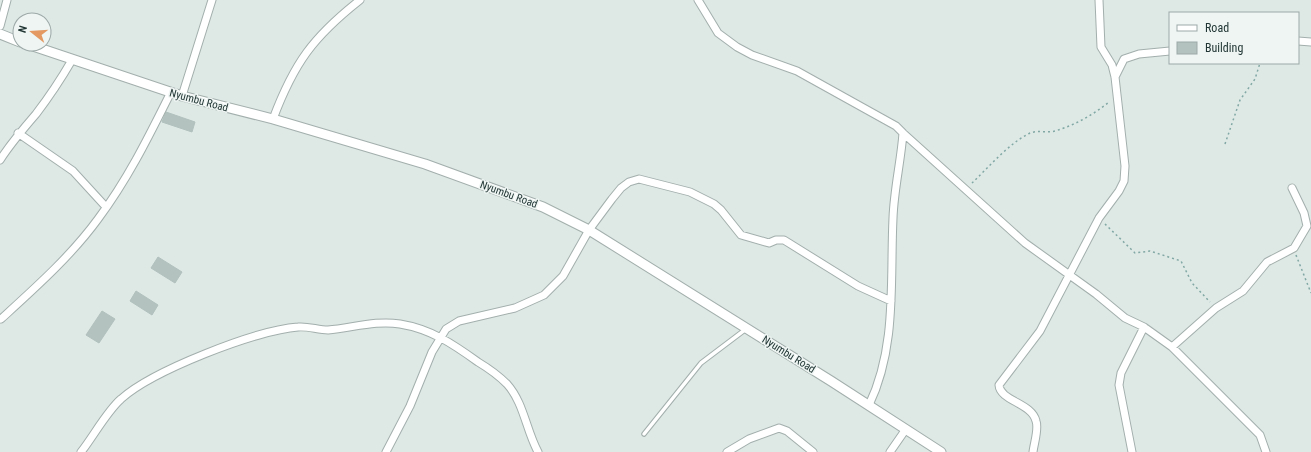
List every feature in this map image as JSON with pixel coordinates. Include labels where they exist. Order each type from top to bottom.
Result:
[{"type":"street","points":[[0,26],[7,0]]},
{"type":"street","points":[[182,96],[212,0]]},
{"type":"street","points":[[273,119],[295,68],[306,52],[334,20],[360,0]]},
{"type":"street","points":[[698,0],[718,33],[732,45],[752,55],[797,71],[896,126],[1025,243],[1070,275],[1125,318],[1144,327],[1172,347],[1257,431],[1266,452]]},
{"type":"street","points":[[1033,452],[1037,421],[1035,417],[1023,406],[1003,394],[999,385],[1040,331],[1099,218],[1119,191],[1124,181],[1124,166],[1115,78],[1112,65],[1101,47],[1099,0]]},
{"type":"street","points":[[0,34],[12,39]]},
{"type":"street","points":[[1299,41],[1311,42]]},
{"type":"street","points":[[1115,78],[1118,68],[1124,59],[1139,54],[1169,51]]},
{"type":"street","name":"Nyumbu Road","points":[[50,52],[182,96],[273,119],[425,164],[543,206],[590,230],[869,405],[941,452]]},
{"type":"street","points":[[0,160],[18,133],[39,109],[59,82],[72,60]]},
{"type":"street","points":[[1,319],[45,279],[98,219],[136,162],[171,92]]},
{"type":"street","points":[[18,133],[73,171],[106,207]]},
{"type":"street","points":[[869,405],[876,390],[886,355],[891,300],[894,199],[903,133]]},
{"type":"street","points":[[386,452],[410,406],[432,352],[440,336],[446,329],[459,321],[515,308],[544,295],[563,276],[590,230],[616,194],[629,182],[639,179],[667,187],[677,187],[714,204],[722,210],[741,234],[769,243],[776,240],[784,240],[858,286],[891,300]]},
{"type":"street","points":[[1172,347],[1216,308],[1242,291],[1268,262],[1294,248],[1307,226],[1304,213],[1292,188]]},
{"type":"street","points":[[80,452],[120,399],[141,386],[182,365],[268,332],[299,327],[328,330],[359,324],[400,324],[440,336],[495,373],[507,384],[514,395],[538,452]]},
{"type":"street","points":[[1132,452],[1120,385],[1122,373],[1144,327]]},
{"type":"street","points":[[727,452],[770,429],[779,428],[787,431],[813,452]]},
{"type":"street","points":[[890,452],[906,429]]},
{"type":"lane","points":[[644,434],[701,364],[747,328]]},
{"type":"path","points":[[1225,144],[1240,100],[1255,79],[1260,64]]},
{"type":"path","points":[[965,190],[1015,143],[1031,133],[1054,132],[1081,121],[1091,116],[1116,96]]},
{"type":"path","points":[[1099,218],[1135,253],[1150,251],[1181,261],[1192,283],[1216,308]]},
{"type":"path","points":[[1294,248],[1311,293]]},
{"type":"building","points":[[166,112],[195,122],[192,132],[162,122]]},
{"type":"building","points":[[158,257],[182,272],[175,283],[151,268]]},
{"type":"building","points":[[136,291],[158,305],[152,315],[130,301]]},
{"type":"building","points":[[102,311],[115,319],[99,343],[86,335]]}]
